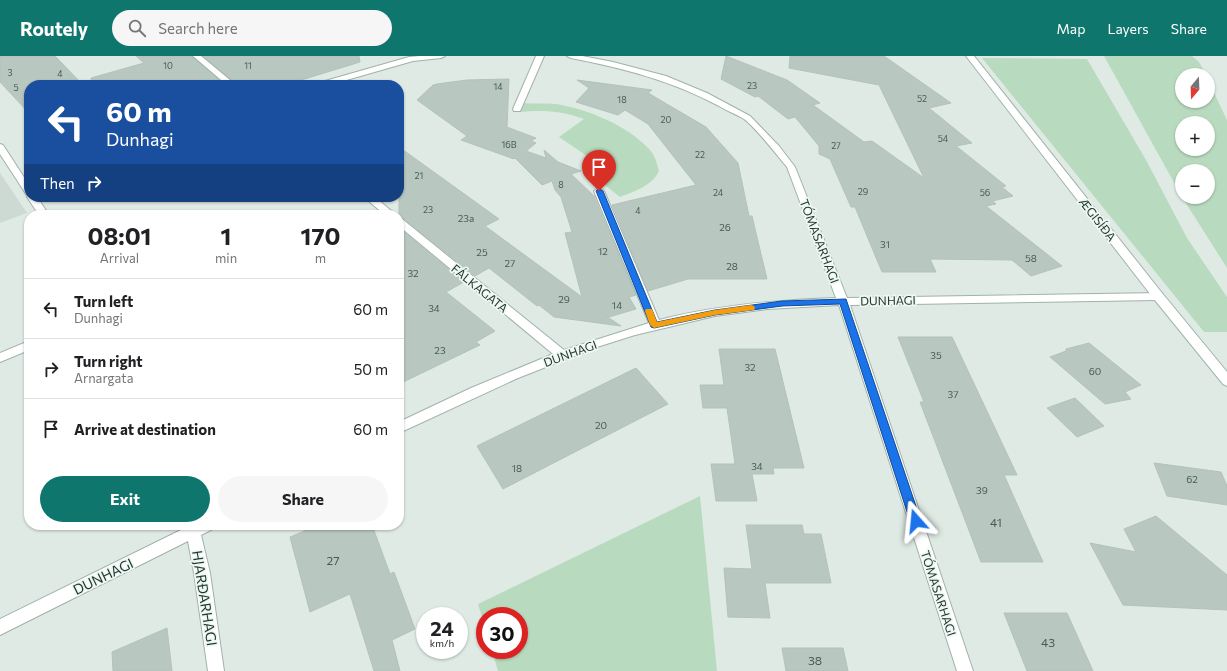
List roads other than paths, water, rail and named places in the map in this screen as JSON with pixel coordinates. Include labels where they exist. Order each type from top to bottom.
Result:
[{"type":"street","points":[[197,56],[226,80]]},
{"type":"street","points":[[339,80],[412,59],[441,56]]},
{"type":"street","points":[[517,109],[540,56]]},
{"type":"street","name":"TÓMASARHAGI","points":[[571,56],[613,64],[664,78],[704,95],[747,118],[776,148],[791,167],[843,301],[965,671]]},
{"type":"street","name":"ÆGISÍÐA","points":[[970,56],[1158,296],[1227,381]]},
{"type":"street","points":[[0,147],[24,181]]},
{"type":"street","points":[[599,191],[654,325]]},
{"type":"street","points":[[375,202],[385,210]]},
{"type":"street","name":"FÁLKAGATA","points":[[404,225],[562,355]]},
{"type":"street","name":"DUNHAGI","points":[[404,426],[488,386],[562,355],[654,325],[715,312],[782,303],[1158,296]]},
{"type":"street","points":[[0,358],[24,347]]},
{"type":"street","name":"DUNHAGI","points":[[0,627],[191,530]]},
{"type":"street","name":"HJARÐARHAGI","points":[[197,530],[216,671]]}]
